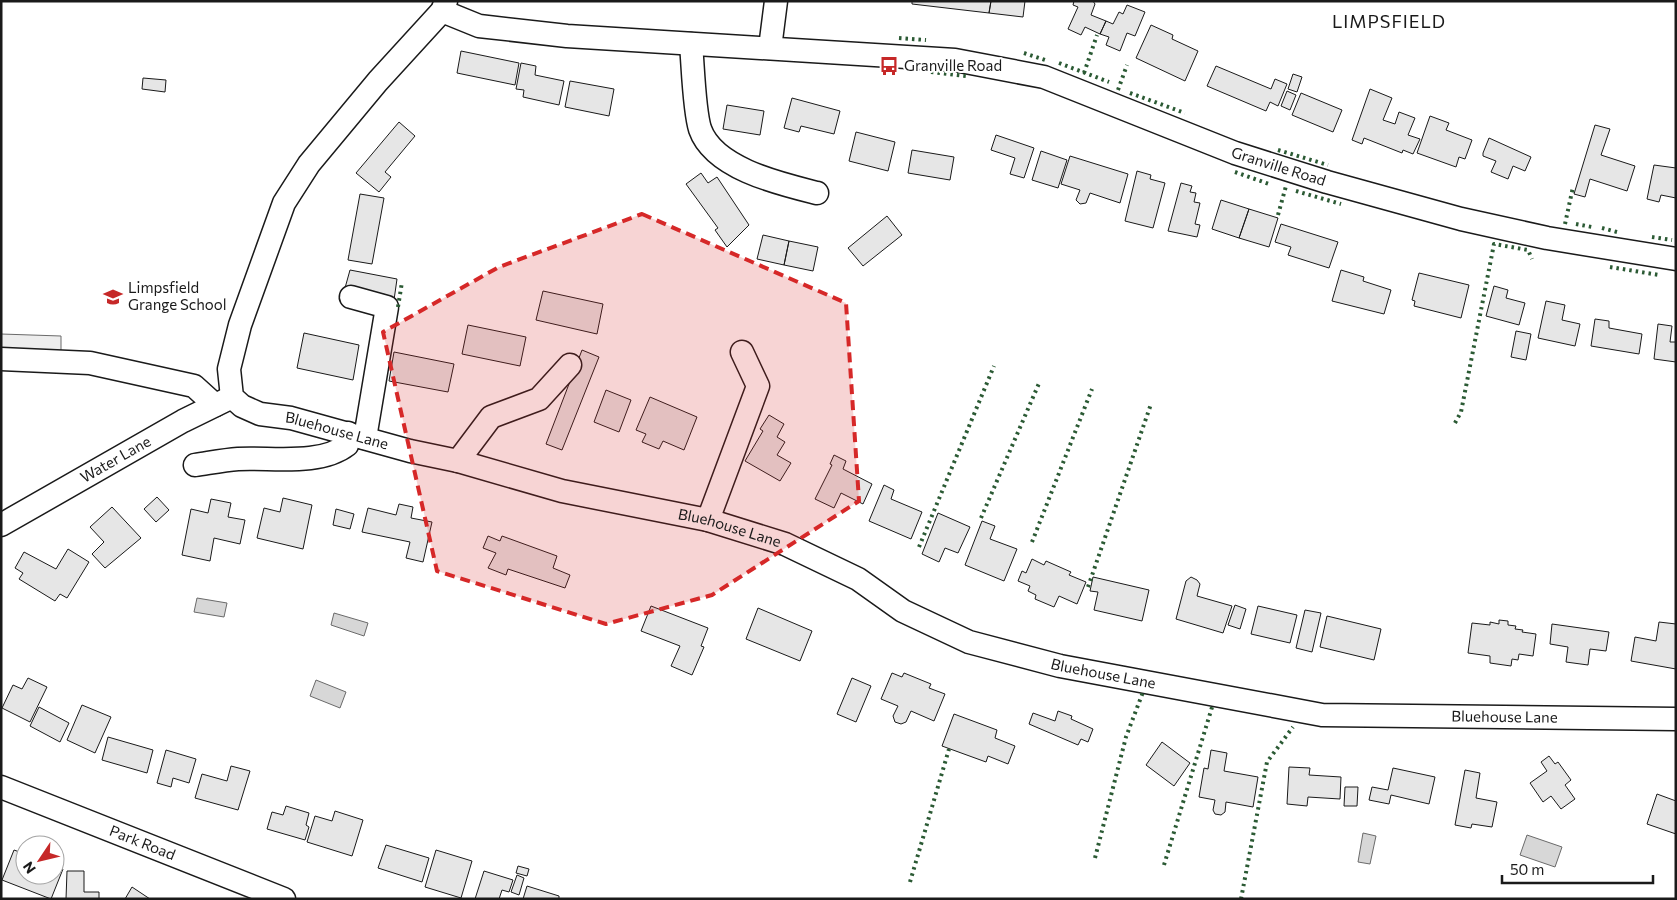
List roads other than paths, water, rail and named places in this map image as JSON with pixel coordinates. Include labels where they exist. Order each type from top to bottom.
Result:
[{"type":"street","points":[[770,48],[776,1]]},
{"type":"street","points":[[1,359],[100,365],[194,386],[224,401],[240,325],[284,203],[309,164],[444,6]]},
{"type":"street","name":"Granville Road","points":[[444,6],[479,26],[567,36],[955,60],[1044,77],[1236,153],[1346,187],[1461,219],[1547,238],[1676,259]]},
{"type":"street","points":[[691,44],[700,129],[712,147],[727,159],[764,179],[817,194]]},
{"type":"street","points":[[195,465],[238,459],[289,459],[336,453],[356,436],[388,307],[351,296]]},
{"type":"street","points":[[708,520],[758,386],[742,352]]},
{"type":"street","points":[[458,461],[491,416],[539,399],[570,365]]},
{"type":"street","name":"Bluehouse Lane","points":[[224,401],[260,414],[291,418],[410,451],[458,461],[562,491],[708,520],[785,544],[858,579],[903,611],[969,642],[1060,666],[1322,715],[1676,718]]},
{"type":"street","name":"Water Lane","points":[[1,525],[224,401]]},
{"type":"street","name":"Park Road","points":[[1,787],[284,899]]},
{"type":"place","name":"Granville Road","points":[[889,66]]},
{"type":"place","name":"Limpsfield Grange School","points":[[113,297]]},
{"type":"district","name":"LIMPSFIELD","points":[[1389,22]]}]
